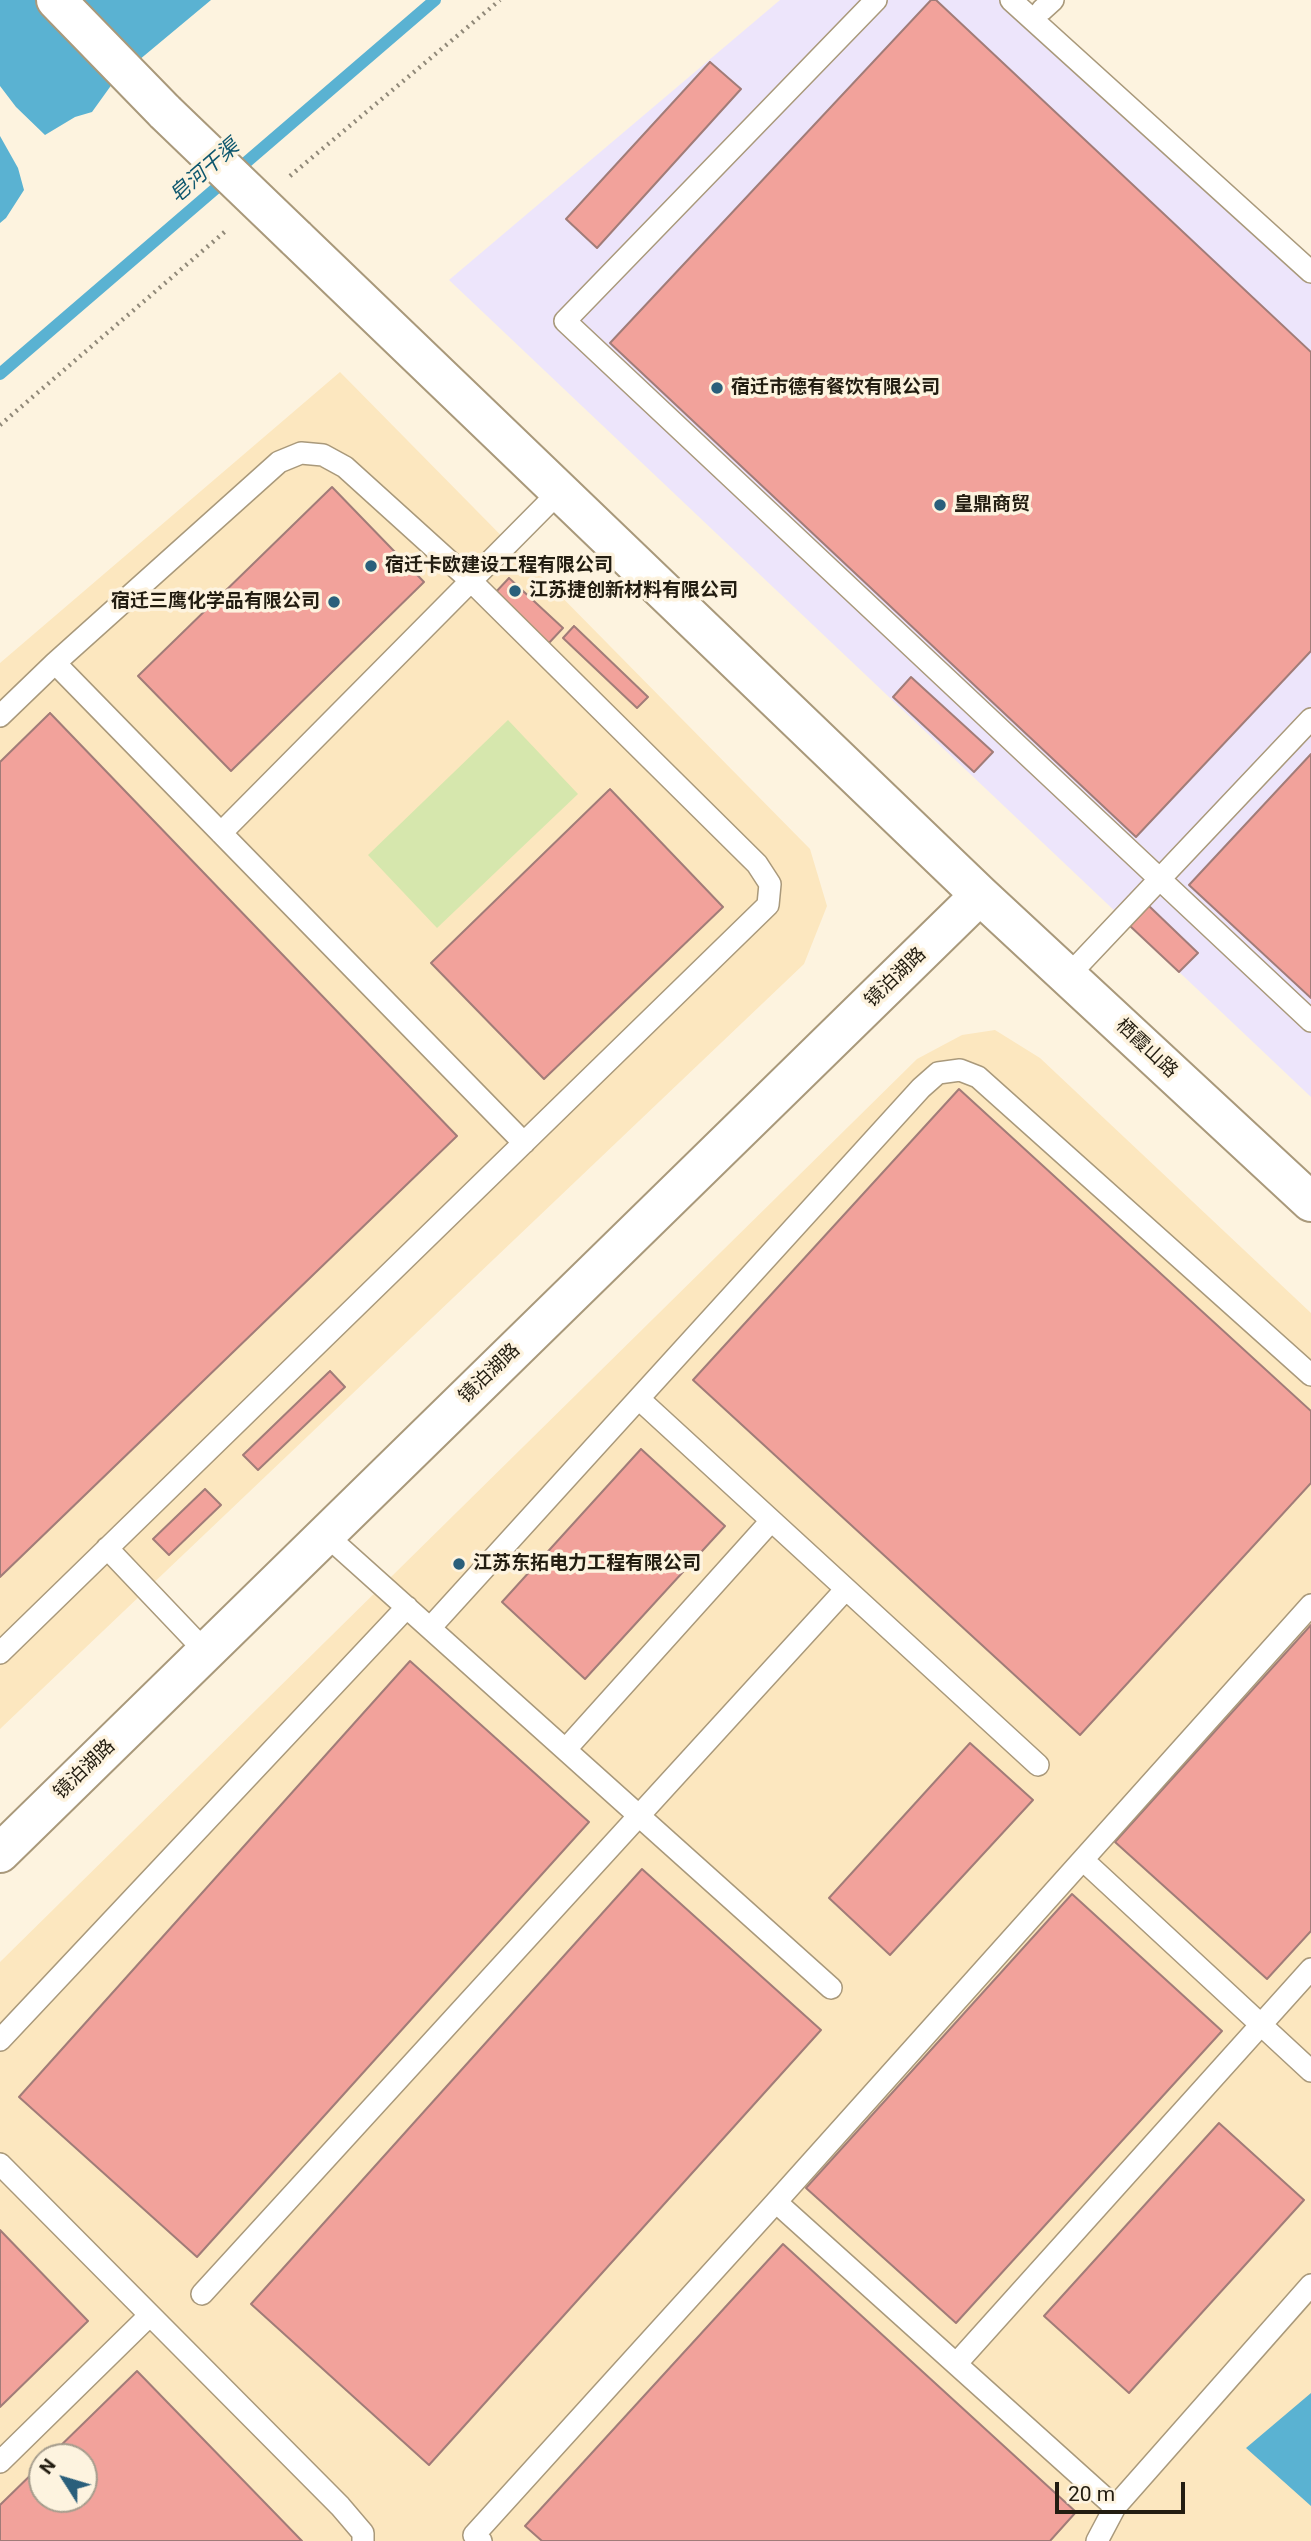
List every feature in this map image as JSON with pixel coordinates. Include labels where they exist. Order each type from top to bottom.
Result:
[{"type":"street","name":"栖霞山路","points":[[56,0],[296,238],[980,895],[1311,1202]]},
{"type":"street","name":"镜泊湖路","points":[[0,1853],[980,895]]},
{"type":"lane","points":[[876,0],[565,321],[1311,1021]]},
{"type":"lane","points":[[1011,0],[1311,272]]},
{"type":"lane","points":[[1042,3],[1311,252]]},
{"type":"lane","points":[[0,716],[55,663],[279,462],[301,453],[323,455],[345,467],[471,581],[757,864],[770,884],[768,905],[0,1653]]},
{"type":"lane","points":[[221,833],[560,491]]},
{"type":"lane","points":[[55,663],[524,1143]]},
{"type":"lane","points":[[1068,976],[1311,719]]},
{"type":"lane","points":[[430,1628],[920,1088],[938,1073],[960,1070],[978,1076],[1311,1375]]},
{"type":"lane","points":[[639,1399],[1038,1765]]},
{"type":"lane","points":[[566,1749],[771,1521]]},
{"type":"lane","points":[[326,1535],[831,1988]]},
{"type":"lane","points":[[107,1548],[206,1652]]},
{"type":"lane","points":[[202,2294],[846,1589]]},
{"type":"lane","points":[[481,2541],[474,2535],[1311,1605]]},
{"type":"lane","points":[[0,2040],[407,1607]]},
{"type":"lane","points":[[1083,1860],[1311,2071]]},
{"type":"lane","points":[[956,2364],[1311,1969]]},
{"type":"lane","points":[[0,2164],[340,2505],[363,2533],[363,2541]]},
{"type":"lane","points":[[776,2202],[1115,2507]]},
{"type":"lane","points":[[1097,2541],[1115,2507],[1311,2285]]},
{"type":"lane","points":[[0,2462],[150,2315]]},
{"type":"shaded area","points":[[780,0],[1010,0],[1311,270],[1311,1097],[449,280]]},
{"type":"shaded area","name":"江苏捷创新材料有限公司","points":[[340,372],[810,849],[827,906],[804,964],[0,1729],[0,663]]},
{"type":"shaded area","points":[[995,1030],[1040,1058],[1311,1313],[1311,2541],[0,2541],[0,1962],[917,1059],[962,1035]]},
{"type":"green space","points":[[508,720],[578,794],[437,928],[368,855]]},
{"type":"water","points":[[0,0],[211,0],[115,80],[92,112],[75,117],[45,135],[16,107],[0,86]]},
{"type":"water","points":[[0,136],[18,168],[24,190],[0,223]]},
{"type":"water","points":[[1311,2393],[1311,2506],[1246,2448]]},
{"type":"building","points":[[931,0],[936,0],[1311,352],[1311,651],[1136,837],[610,343]]},
{"type":"building","points":[[710,62],[741,89],[597,248],[566,219]]},
{"type":"building","points":[[332,487],[424,582],[231,771],[138,676]]},
{"type":"building","points":[[509,578],[563,628],[548,644],[494,594]]},
{"type":"building","points":[[574,626],[648,697],[637,708],[563,638]]},
{"type":"building","points":[[911,677],[993,752],[974,772],[893,697]]},
{"type":"building","points":[[50,713],[457,1136],[0,1577],[0,762]]},
{"type":"building","points":[[1311,754],[1311,998],[1189,885]]},
{"type":"building","points":[[610,789],[723,907],[544,1079],[431,963]]},
{"type":"building","points":[[1149,906],[1198,953],[1179,972],[1130,926]]},
{"type":"building","points":[[959,1089],[1311,1411],[1311,1483],[1080,1735],[693,1380]]},
{"type":"building","points":[[330,1371],[345,1387],[258,1470],[243,1455]]},
{"type":"building","points":[[641,1449],[725,1526],[585,1679],[502,1602]]},
{"type":"building","points":[[205,1489],[221,1505],[169,1555],[153,1539]]},
{"type":"building","points":[[1311,1625],[1311,1931],[1267,1979],[1115,1842]]},
{"type":"building","points":[[410,1661],[589,1822],[197,2257],[19,2097]]},
{"type":"building","points":[[970,1743],[1033,1800],[890,1955],[829,1898]]},
{"type":"building","points":[[642,1869],[821,2030],[429,2465],[251,2304]]},
{"type":"building","points":[[1072,1894],[1222,2031],[956,2323],[806,2188]]},
{"type":"building","points":[[1219,2123],[1304,2200],[1129,2393],[1044,2316]]},
{"type":"building","points":[[0,2230],[88,2321],[0,2407]]},
{"type":"building","points":[[783,2244],[1076,2512],[1050,2541],[542,2541],[525,2526]]},
{"type":"building","points":[[137,2371],[302,2541],[0,2541],[0,2505],[28,2478],[28,2513],[98,2513],[98,2443],[63,2443]]},
{"type":"waterway","name":"皂河干渠","points":[[0,374],[435,0]]},
{"type":"place","name":"宿迁市德有餐饮有限公司","points":[[717,388]]},
{"type":"place","name":"皇鼎商贸","points":[[940,505]]},
{"type":"place","name":"宿迁卡欧建设工程有限公司","points":[[371,566]]},
{"type":"place","name":"江苏捷创新材料有限公司","points":[[515,591]]},
{"type":"place","name":"宿迁三鹰化学品有限公司","points":[[334,602]]},
{"type":"place","name":"江苏东拓电力工程有限公司","points":[[459,1564]]}]
